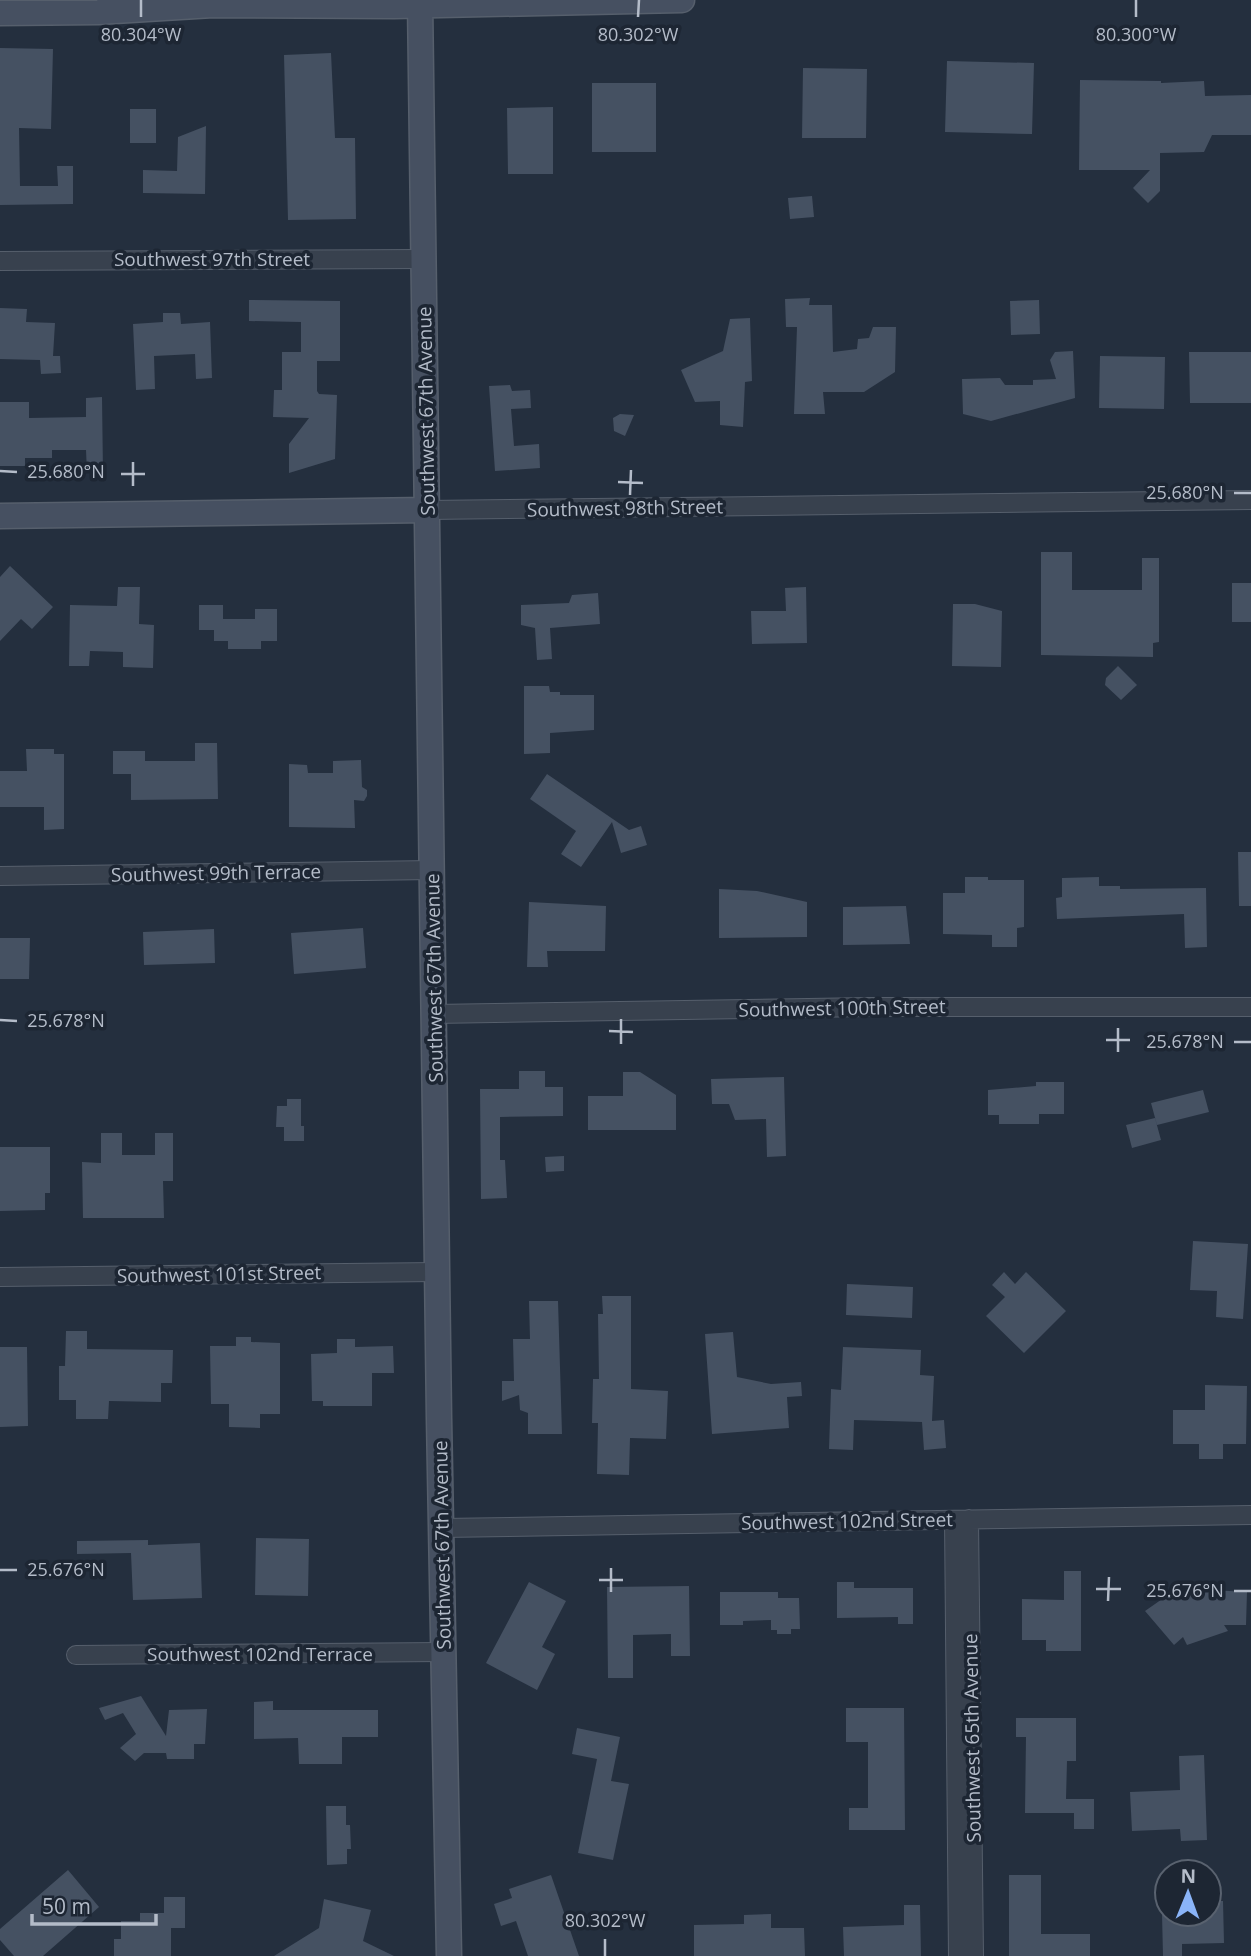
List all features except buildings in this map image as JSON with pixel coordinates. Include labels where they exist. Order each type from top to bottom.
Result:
[{"type":"main road","points":[[0,13],[98,6],[682,0]]},
{"type":"main road","name":"Southwest 67th Avenue","points":[[420,2],[449,1956]]},
{"type":"main road","name":"Southwest 98th Street","points":[[0,516],[427,510]]},
{"type":"street","name":"Southwest 97th Street","points":[[0,261],[424,259]]},
{"type":"street","name":"Southwest 98th Street","points":[[427,510],[1251,499]]},
{"type":"street","name":"Southwest 99th Terrace","points":[[0,876],[433,870]]},
{"type":"street","name":"Southwest 100th Street","points":[[434,1014],[869,1007],[1251,1007]]},
{"type":"street","name":"Southwest 101st Street","points":[[0,1277],[438,1272]]},
{"type":"street","name":"Southwest 102nd Street","points":[[442,1528],[1251,1515]]},
{"type":"street","name":"Southwest 65th Avenue","points":[[958,1956],[962,1520]]},
{"type":"street","name":"Southwest 65th Avenue","points":[[962,1520],[974,1956]]},
{"type":"street","name":"Southwest 102nd Terrace","points":[[76,1655],[443,1652]]}]
